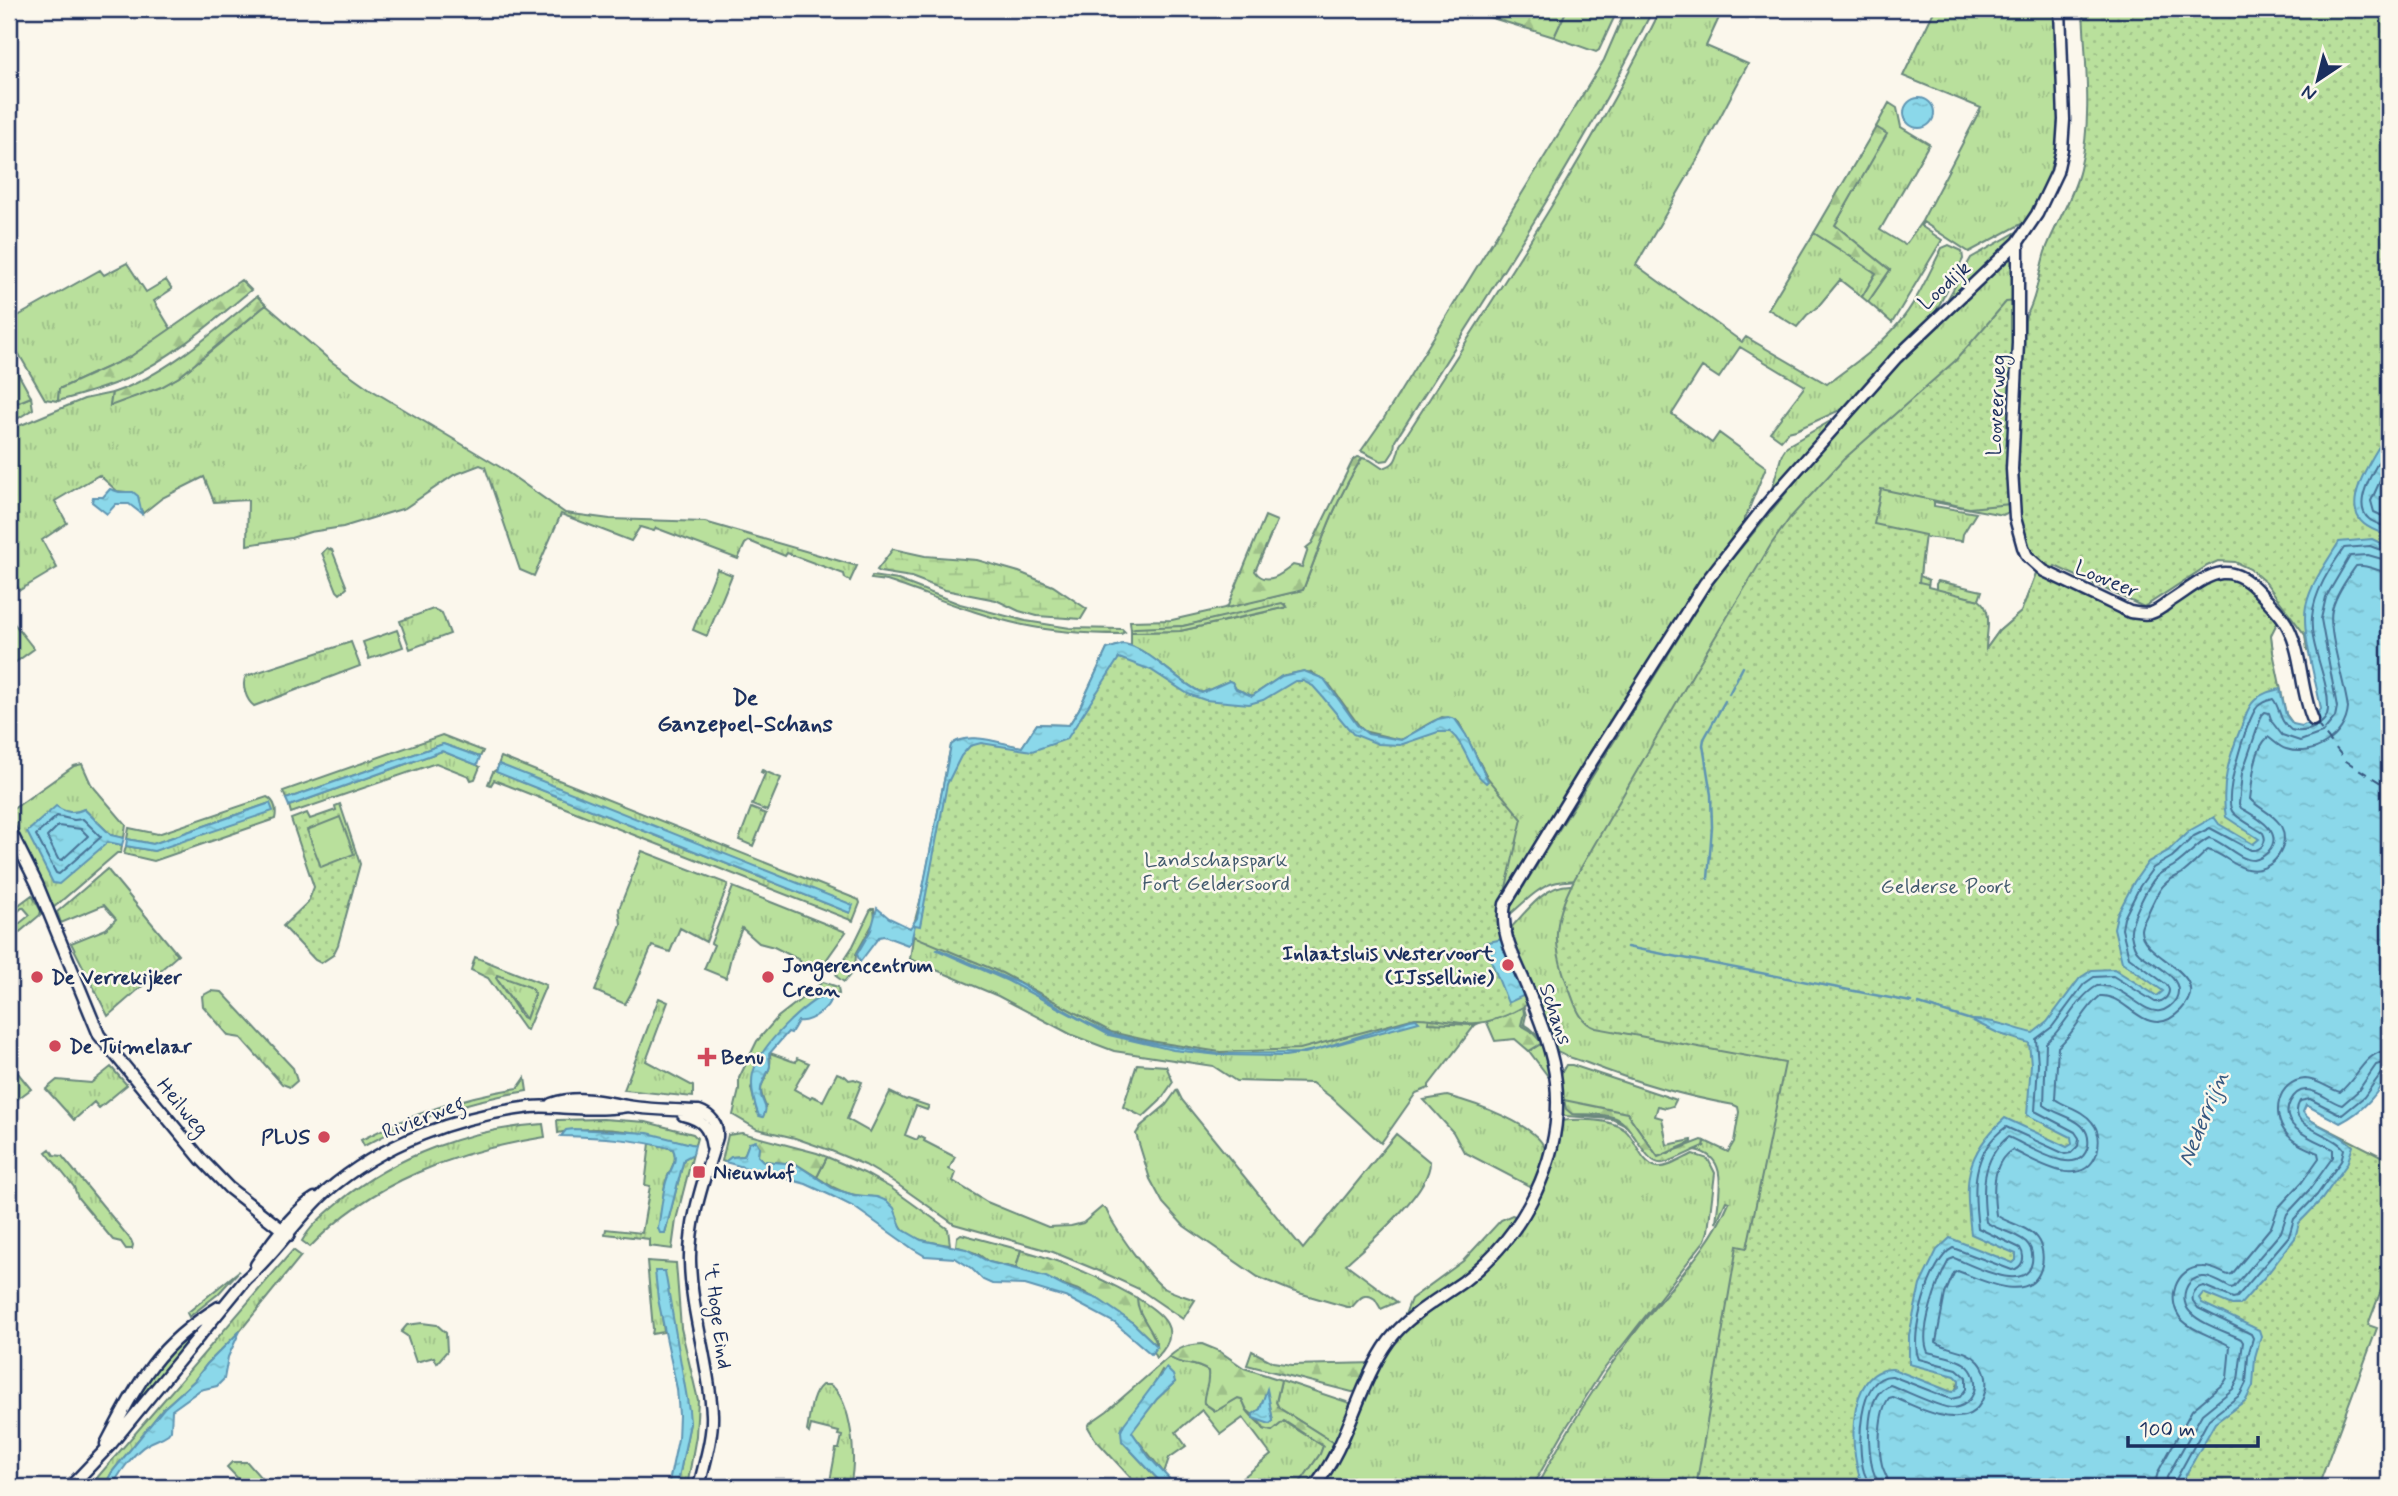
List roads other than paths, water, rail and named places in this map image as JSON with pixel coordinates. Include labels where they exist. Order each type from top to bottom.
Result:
[{"type":"street","name":"Loodijk","points":[[1737,542],[1896,358],[2018,242],[2049,191],[2062,149],[2064,121],[2060,9]]},
{"type":"street","name":"Looveerweg","points":[[2018,242],[2018,343],[2012,469],[2018,528],[2027,556],[2036,565]]},
{"type":"street","name":"Schans","points":[[1314,1487],[1332,1459],[1379,1358],[1395,1333],[1486,1262],[1523,1216],[1541,1184],[1547,1166],[1556,1111],[1556,1082],[1529,993],[1504,930],[1505,904],[1697,595],[1737,542]]},
{"type":"street","name":"Looveer","points":[[2036,565],[2130,612],[2143,614],[2156,611],[2211,576],[2224,572],[2242,576],[2286,623],[2297,651],[2308,708],[2314,720]]},
{"type":"street","name":"Heilweg","points":[[9,828],[37,884],[99,1035],[210,1168],[229,1188],[286,1232]]},
{"type":"street","name":"Rivierweg","points":[[70,1487],[111,1444],[286,1232],[303,1207],[366,1161],[430,1132],[477,1116],[547,1105],[607,1109],[627,1106],[699,1111],[708,1121]]},
{"type":"street","name":"'t Hoge Eind","points":[[699,1487],[712,1416],[691,1291],[690,1259],[691,1233],[717,1132],[708,1121]]},
{"type":"street","name":"Rivierweg","points":[[97,1458],[143,1377],[163,1350],[187,1328],[228,1300]]},
{"type":"water","points":[[1919,98],[1930,102],[1934,113],[1930,124],[1919,128],[1908,124],[1904,113],[1908,102]]},
{"type":"water","points":[[2389,430],[2389,536],[2364,524],[2357,515],[2355,503],[2362,477]]},
{"type":"water","points":[[110,489],[133,492],[138,496],[142,514],[129,504],[116,504],[107,514],[92,502],[93,497],[103,497]]},
{"type":"water","name":"Nederrijn","points":[[2372,539],[2389,547],[2389,1070],[2369,1101],[2340,1123],[2306,1105],[2303,1112],[2307,1117],[2353,1146],[2347,1164],[2322,1199],[2299,1223],[2295,1238],[2240,1305],[2232,1305],[2203,1293],[2199,1298],[2202,1303],[2259,1330],[2261,1336],[2255,1357],[2253,1386],[2246,1400],[2215,1423],[2179,1487],[1864,1487],[1855,1456],[1853,1437],[1854,1417],[1866,1383],[1877,1373],[1893,1369],[1952,1392],[1959,1387],[1959,1380],[1955,1376],[1909,1364],[1909,1335],[1920,1285],[1937,1250],[1950,1238],[2013,1263],[2016,1260],[2016,1254],[1971,1234],[1968,1184],[1974,1157],[1981,1145],[2005,1118],[2067,1147],[2072,1144],[2071,1137],[2027,1115],[2031,1064],[2029,1043],[2000,1034],[1971,1020],[1995,1022],[2033,1033],[2047,1022],[2080,978],[2092,970],[2114,969],[2157,996],[2163,991],[2122,962],[2114,928],[2117,915],[2148,862],[2168,851],[2189,831],[2214,817],[2219,824],[2253,844],[2259,839],[2226,817],[2224,805],[2230,758],[2247,712],[2258,698],[2280,689],[2286,715],[2293,724],[2302,726],[2313,720],[2321,709],[2306,629],[2308,597],[2339,542]]},
{"type":"water","points":[[1123,644],[1142,651],[1202,693],[1229,681],[1236,689],[1252,696],[1282,676],[1304,671],[1324,679],[1357,725],[1368,734],[1401,740],[1438,719],[1455,719],[1466,735],[1488,781],[1486,783],[1475,772],[1460,744],[1450,732],[1438,732],[1400,745],[1378,744],[1353,734],[1313,686],[1303,681],[1295,681],[1263,700],[1249,704],[1205,700],[1188,694],[1151,670],[1119,658],[1067,739],[1032,751],[981,743],[970,746],[961,756],[947,784],[920,926],[915,925],[908,945],[884,936],[879,937],[860,962],[857,954],[871,930],[877,908],[889,918],[910,928],[917,918],[951,745],[975,738],[1022,747],[1037,724],[1069,725],[1107,649]]},
{"type":"water","points":[[443,744],[480,757],[477,765],[442,751],[289,806],[286,799]]},
{"type":"water","points":[[499,764],[853,905],[850,913],[496,772]]},
{"type":"water","points":[[270,803],[273,811],[154,851],[126,846],[127,839],[153,844]]},
{"type":"water","points":[[56,806],[70,812],[84,809],[111,835],[124,838],[122,845],[108,842],[59,884],[53,883],[27,832]]},
{"type":"water","points":[[1503,939],[1525,995],[1508,1003],[1484,943]]},
{"type":"water","points":[[938,949],[1018,983],[1112,1034],[1219,1054],[1299,1053],[1410,1020],[1416,1019],[1419,1022],[1305,1053],[1285,1056],[1219,1055],[1173,1050],[1109,1035],[1008,981]]},
{"type":"water","points":[[828,993],[832,996],[823,1010],[808,1020],[798,1021],[791,1033],[788,1032],[769,1054],[770,1066],[761,1091],[766,1111],[763,1117],[759,1116],[752,1084],[757,1063],[783,1027],[807,1006]]},
{"type":"water","points":[[566,1130],[648,1133],[695,1145],[693,1154],[684,1159],[665,1233],[660,1233],[658,1228],[667,1178],[674,1162],[673,1149],[618,1139],[561,1136]]},
{"type":"water","points":[[756,1141],[759,1146],[758,1156],[763,1161],[796,1164],[834,1189],[887,1201],[894,1208],[902,1229],[921,1240],[966,1249],[989,1262],[1046,1277],[1098,1299],[1133,1323],[1157,1346],[1151,1354],[1115,1323],[1068,1298],[1025,1285],[992,1284],[955,1258],[925,1256],[854,1207],[806,1184],[725,1162],[731,1157],[744,1156],[749,1143]]},
{"type":"water","points":[[655,1271],[665,1271],[689,1410],[690,1423],[677,1487],[668,1487],[678,1439],[677,1389],[658,1299]]},
{"type":"water","points":[[240,1331],[228,1357],[224,1379],[217,1386],[200,1390],[172,1410],[171,1430],[168,1434],[138,1452],[113,1487],[104,1487],[112,1472],[164,1408],[194,1381]]},
{"type":"water","points":[[1166,1368],[1173,1375],[1175,1382],[1157,1399],[1132,1432],[1149,1457],[1177,1487],[1165,1487],[1122,1441],[1121,1431]]},
{"type":"water","points":[[1267,1389],[1273,1421],[1270,1424],[1253,1418],[1253,1414],[1260,1409]]},
{"type":"waterway","points":[[1729,694],[1743,667]]},
{"type":"waterway","points":[[1708,879],[1712,827],[1711,795],[1703,745],[1725,701]]},
{"type":"waterway","points":[[1627,947],[1911,1002]]},
{"type":"waterway","points":[[1919,1004],[1971,1020]]},
{"type":"place","name":"Inlaatsluis Westervoort (IJssellinie)","points":[[1508,965]]},
{"type":"place","name":"De Verrekijker","points":[[37,977]]},
{"type":"place","name":"Jongerencentrum Creon","points":[[768,977]]},
{"type":"place","name":"De Tuimelaar","points":[[55,1046]]},
{"type":"place","name":"Benu","points":[[707,1057]]},
{"type":"place","name":"PLUS","points":[[324,1137]]},
{"type":"place","name":"Nieuwhof","points":[[699,1172]]},
{"type":"district","name":"De Ganzepoel-Schans","points":[[745,710]]},
{"type":"park label","name":"Landschapspark Fort Geldersoord","points":[[1216,871]]},
{"type":"park label","name":"Gelderse Poort","points":[[1946,886]]}]
